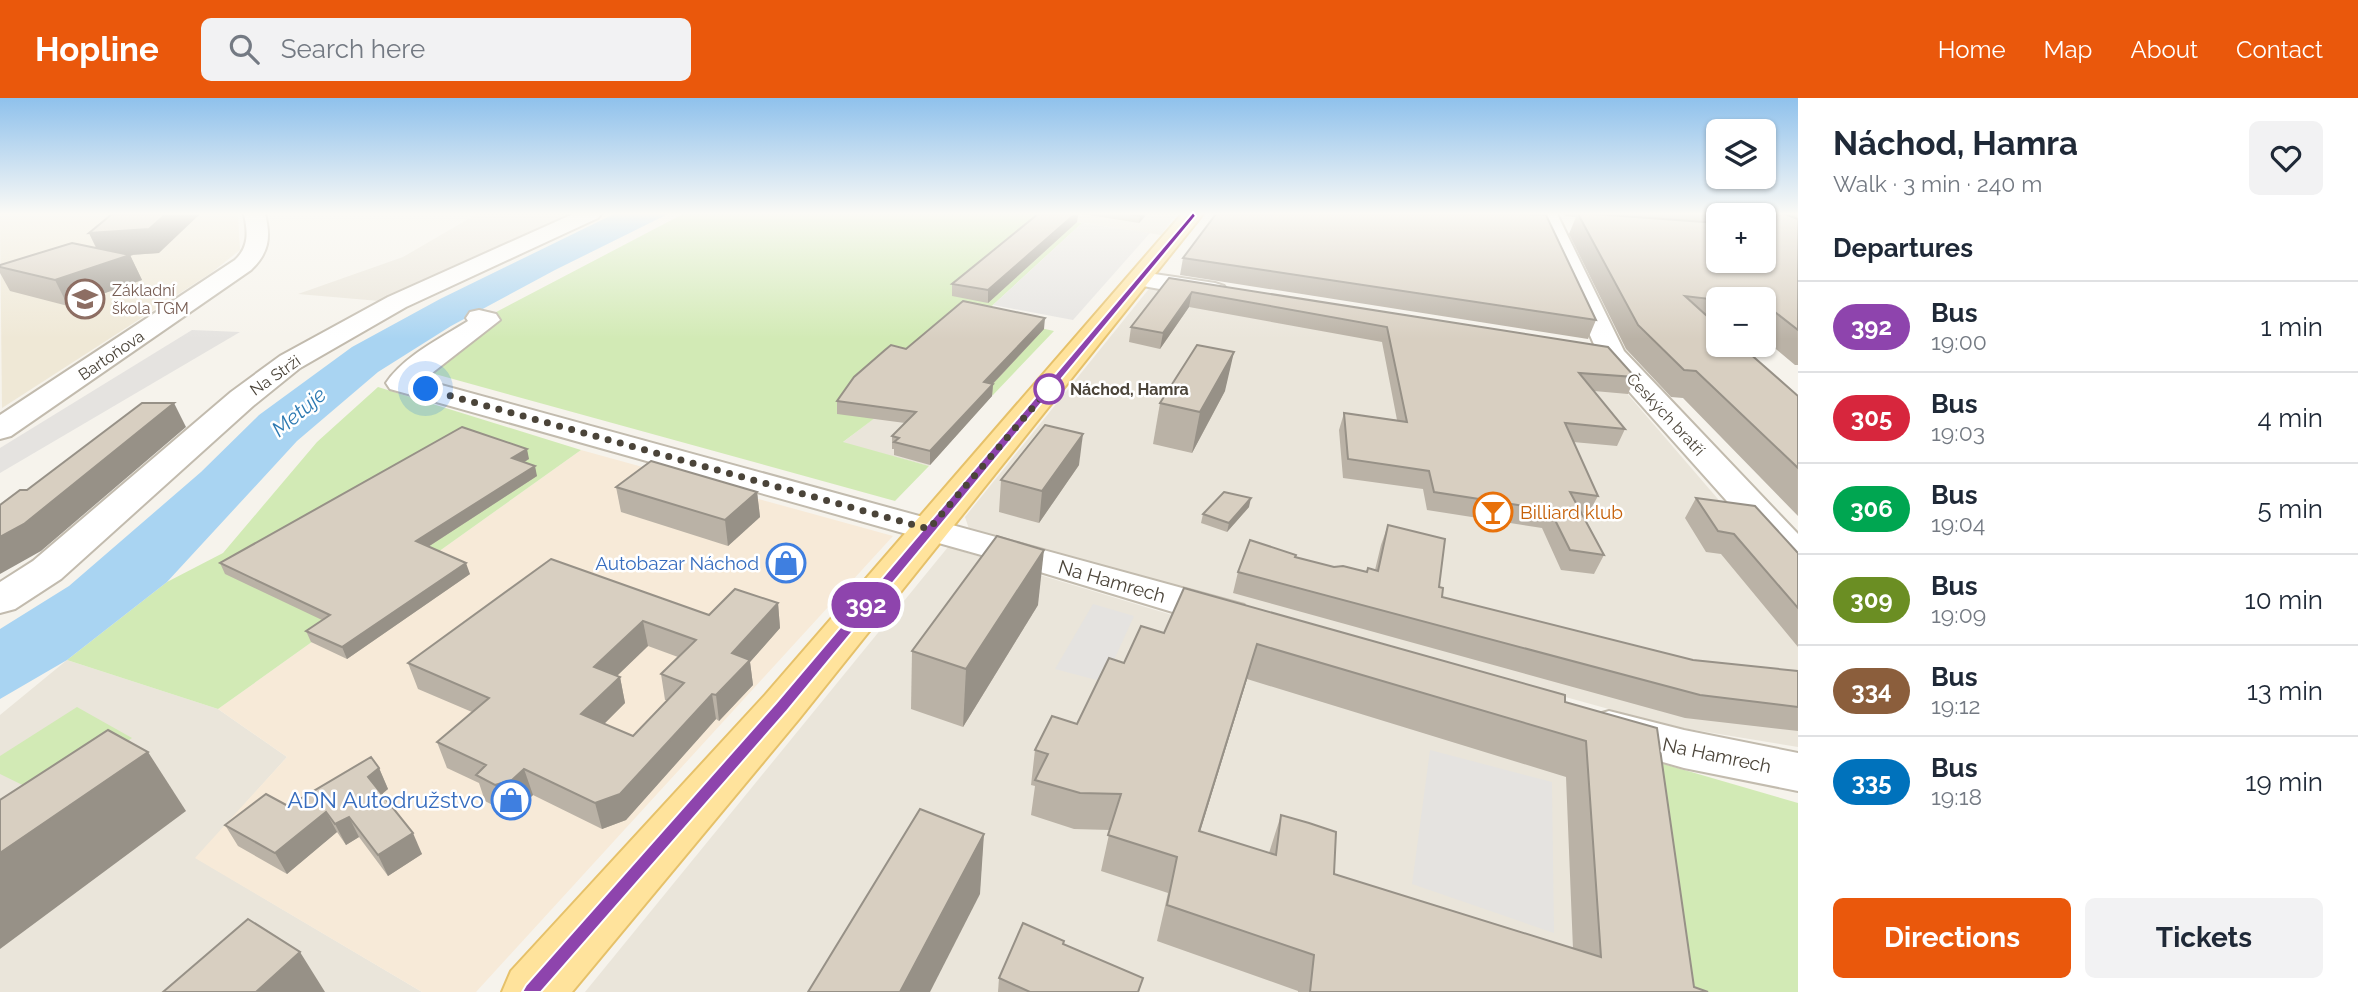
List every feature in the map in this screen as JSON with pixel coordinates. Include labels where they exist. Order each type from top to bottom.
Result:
[{"type":"main road","points":[[533,992],[782,707],[1160,256]]},
{"type":"street","name":"Bartoňova","points":[[4,423],[253,256]]},
{"type":"street","name":"Na Strži","points":[[0,600],[47,570],[242,398],[290,362],[397,302],[499,256]]},
{"type":"street","name":"Českých bratří","points":[[1562,256],[1596,351],[1798,557]]},
{"type":"street","points":[[1141,279],[1238,294]]},
{"type":"street","name":"Na Hamrech","points":[[479,318],[487,320],[432,357],[401,383],[929,529],[1271,628]]},
{"type":"street","name":"Na Hamrech","points":[[1569,717],[1684,749],[1798,772]]},
{"type":"shaded area","name":"Základní škola TGM","points":[[0,256],[233,256],[211,273],[2,408]]},
{"type":"shaded area","points":[[490,256],[391,302],[298,294],[403,257]]},
{"type":"shaded area","points":[[1046,256],[1130,256],[1073,320],[993,305]]},
{"type":"shaded area","points":[[1152,285],[1594,355],[1798,592],[1798,747],[1670,726],[970,532],[965,517]]},
{"type":"shaded area","points":[[192,330],[240,332],[0,473],[0,448]]},
{"type":"shaded area","points":[[924,380],[993,395],[929,466],[842,443]]},
{"type":"shaded area","points":[[581,450],[893,536],[476,992],[422,992],[195,858],[287,757],[218,709]]},
{"type":"shaded area","points":[[948,547],[1650,760],[1682,992],[585,992]]},
{"type":"shaded area","points":[[1093,604],[1134,616],[1104,682],[1055,669]]},
{"type":"shaded area","points":[[67,660],[218,709],[287,757],[196,858],[422,992],[0,992],[0,715]]},
{"type":"shaded area","points":[[1430,750],[1552,782],[1554,933],[1412,884]]},
{"type":"green space","points":[[603,256],[1046,256],[982,315],[1054,331],[993,395],[924,381],[843,442],[929,466],[895,501],[406,366],[479,321]]},
{"type":"green space","points":[[378,387],[581,450],[218,709],[67,660],[167,582],[223,553],[317,442]]},
{"type":"green space","points":[[77,707],[132,738],[45,796],[0,774],[0,756]]},
{"type":"green space","points":[[1650,760],[1798,803],[1798,992],[1682,992]]},
{"type":"water","name":"Metuje","points":[[529,256],[584,256],[451,326],[378,372],[297,441],[167,582],[67,660],[0,699],[0,629],[69,586],[201,472],[259,415],[352,347],[440,299]]},
{"type":"building","points":[[30,256],[128,256],[55,280],[0,265]]},
{"type":"building","points":[[987,256],[1027,256],[988,290],[952,284]]},
{"type":"building","points":[[1185,256],[1565,256],[1596,320],[1183,258]]},
{"type":"building","points":[[1601,256],[1706,256],[1706,273],[1776,273],[1776,256],[1798,256],[1798,330],[1776,313],[1776,287],[1706,287],[1706,299],[1685,296],[1706,315],[1706,357],[1754,357],[1798,396],[1798,468],[1696,371],[1684,370],[1638,325]]},
{"type":"building","points":[[1169,278],[1608,347],[1635,377],[1579,373],[1625,429],[1565,423],[1598,496],[1570,492],[1604,555],[1570,550],[1550,510],[1434,492],[1429,471],[1348,459],[1344,413],[1407,422],[1387,327],[1192,292],[1163,333],[1131,327]]},
{"type":"building","points":[[963,301],[1045,318],[984,382],[993,384],[930,451],[894,442],[899,438],[892,436],[916,412],[837,401],[854,377],[891,345],[906,349]]},
{"type":"building","points":[[1197,345],[1234,352],[1200,412],[1160,403]]},
{"type":"building","points":[[142,403],[174,403],[24,524],[0,537],[0,505],[20,490],[27,490]]},
{"type":"building","points":[[1045,425],[1083,434],[1042,491],[1001,480]]},
{"type":"building","points":[[462,427],[527,449],[512,458],[535,466],[416,541],[466,563],[342,647],[306,631],[330,615],[220,563]]},
{"type":"building","points":[[651,461],[757,492],[725,520],[616,487]]},
{"type":"building","points":[[1224,492],[1251,498],[1229,523],[1203,514]]},
{"type":"building","points":[[1696,498],[1755,506],[1798,553],[1798,608],[1734,534],[1718,531]]},
{"type":"building","points":[[1388,525],[1445,539],[1439,587],[1443,588],[1442,597],[1693,660],[1798,671],[1798,707],[1700,695],[1238,572],[1250,540],[1296,555],[1295,557],[1334,567],[1378,571]]},
{"type":"building","points":[[997,536],[1044,550],[966,669],[912,651]]},
{"type":"building","points":[[551,559],[709,615],[735,589],[778,603],[732,653],[750,660],[716,695],[712,694],[620,794],[595,803],[524,769],[512,780],[495,785],[476,775],[486,765],[437,742],[489,698],[408,663]],"holes":[[[643,621],[696,640],[661,674],[684,683],[633,736],[581,714],[620,677],[594,667]]]},
{"type":"building","points":[[1184,588],[1565,695],[1565,702],[1657,728],[1694,987],[1708,992],[1310,992],[1314,955],[1167,905],[1177,857],[1108,835],[1121,794],[1080,793],[1035,780],[1048,754],[1035,750],[1052,716],[1077,724],[1109,658],[1124,663],[1141,626],[1164,633]],"holes":[[[1257,644],[1586,741],[1601,957],[1334,874],[1336,832],[1309,823],[1281,815],[1276,855],[1199,831]]]},
{"type":"building","points":[[108,730],[148,752],[0,853],[0,800]]},
{"type":"building","points":[[371,757],[379,768],[368,777],[413,833],[378,855],[349,817],[335,824],[326,812],[275,853],[225,825],[266,794],[288,806]]},
{"type":"building","points":[[920,809],[984,834],[900,992],[808,992]]},
{"type":"building","points":[[248,919],[300,952],[256,992],[163,992]]},
{"type":"building","points":[[1023,923],[1064,941],[1063,944],[1143,978],[1138,992],[1030,992],[999,978]]},
{"type":"bus line","name":"392","points":[[533,992],[782,707],[1160,256]]},
{"type":"place","name":"Základní škola TGM","points":[[85,299]]},
{"type":"place","name":"Náchod, Hamra","points":[[1049,389]]},
{"type":"place","name":"Billiard klub","points":[[1493,512]]},
{"type":"place","name":"Autobazar Náchod","points":[[786,563]]},
{"type":"place","name":"ADN Autodružstvo","points":[[511,800]]},
{"type":"route","points":[[426,389],[929,529],[1052,385],[1049,389]]}]
